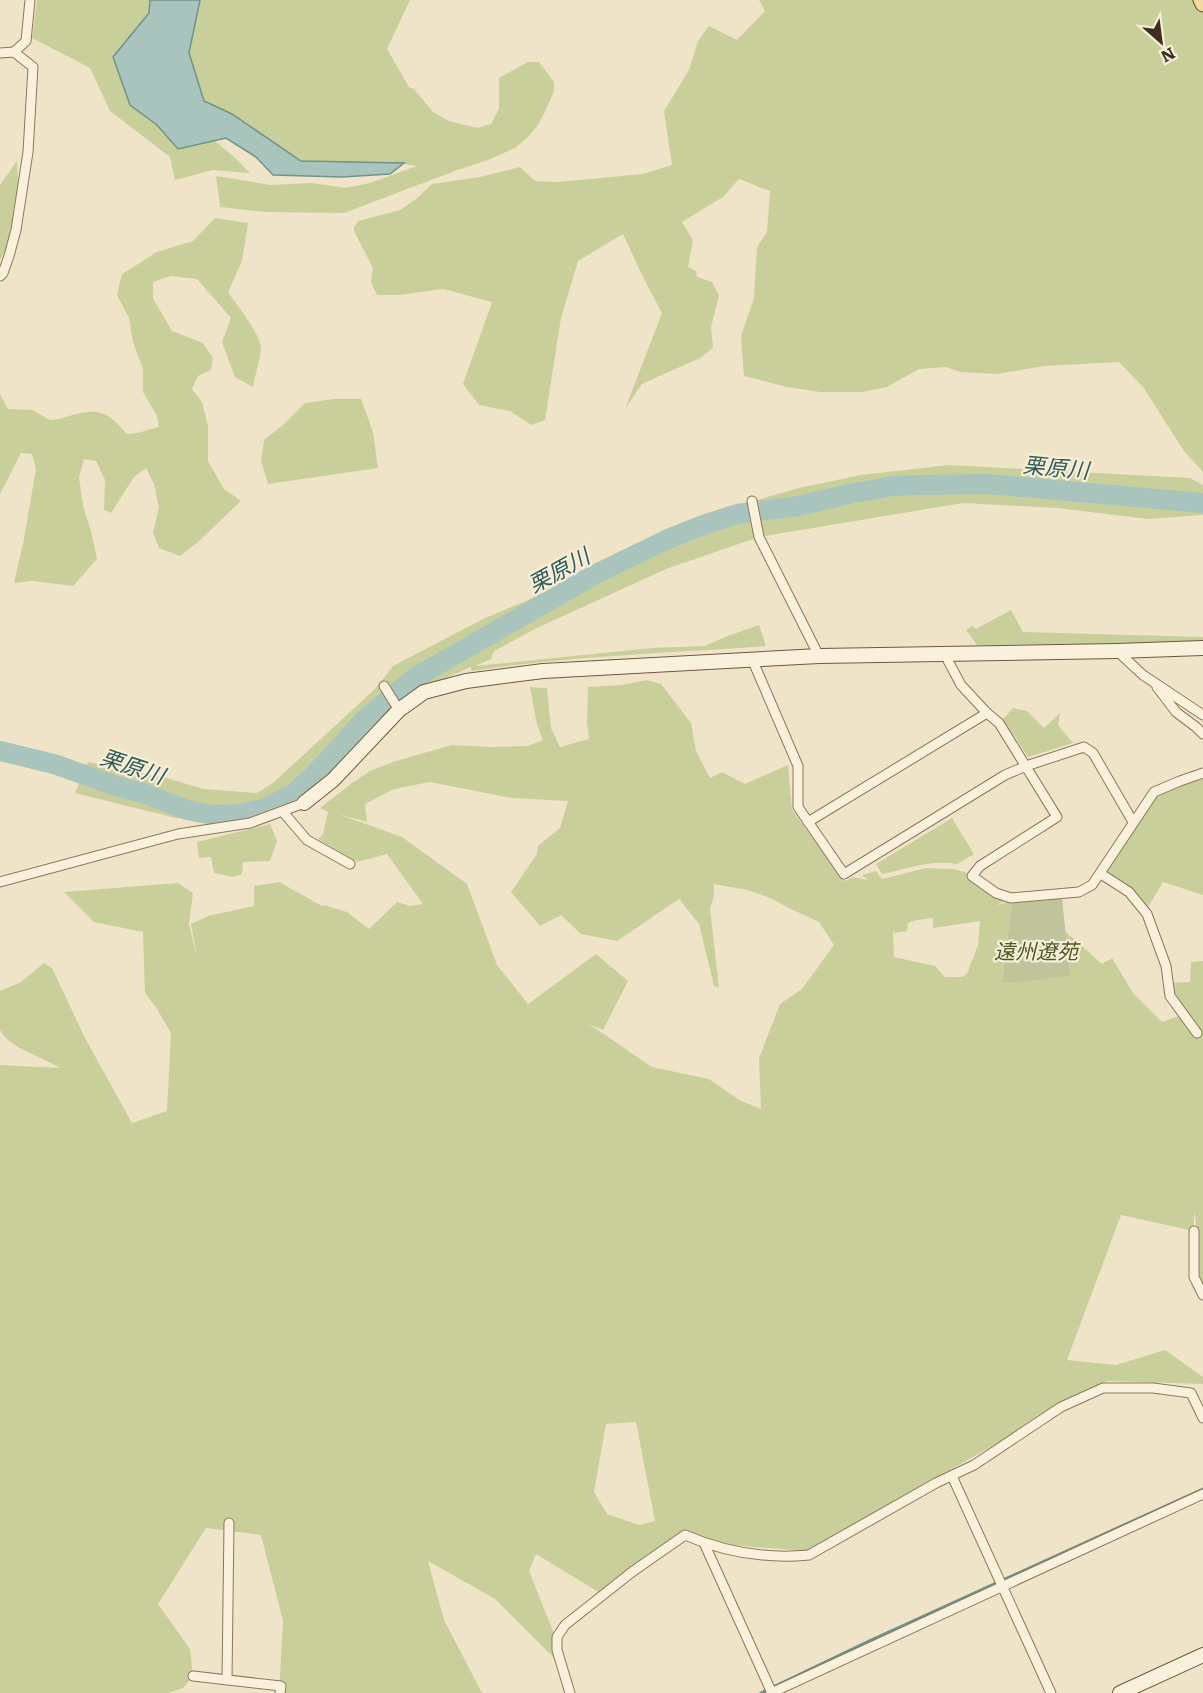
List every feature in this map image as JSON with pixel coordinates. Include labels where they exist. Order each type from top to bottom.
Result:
[{"type":"main road","points":[[1201,0],[1203,4]]},
{"type":"street","points":[[0,53],[14,52],[26,41],[30,0]]},
{"type":"street","points":[[0,276],[9,256],[16,230],[28,152],[33,67],[14,52]]},
{"type":"street","points":[[752,501],[759,537],[819,656]]},
{"type":"street","points":[[0,882],[177,834],[250,823],[304,803],[333,780],[397,706],[424,692],[466,681],[543,671],[819,656],[1203,648]]},
{"type":"street","points":[[1117,651],[1143,675],[1203,715]]},
{"type":"street","points":[[944,653],[961,685],[999,723],[1057,817],[980,866],[972,876],[996,893],[1011,898],[1079,892],[1092,885],[1154,792],[1203,773]]},
{"type":"street","points":[[752,659],[798,766],[798,807],[844,874],[1005,775],[1084,747],[1093,753],[1133,822]]},
{"type":"street","points":[[1152,681],[1176,712],[1203,734]]},
{"type":"street","points":[[384,686],[397,706]]},
{"type":"street","points":[[808,822],[987,713]]},
{"type":"street","points":[[283,812],[307,840],[350,864]]},
{"type":"street","points":[[1101,874],[1129,892],[1147,914],[1166,966],[1170,996],[1197,1033]]},
{"type":"street","points":[[1194,1231],[1194,1277],[1203,1295]]},
{"type":"street","points":[[570,1693],[557,1650],[557,1637],[566,1625],[632,1572],[685,1535],[704,1543],[749,1554],[787,1557],[809,1555],[936,1483],[974,1465],[1061,1407],[1103,1388],[1153,1388],[1203,1393]]},
{"type":"street","points":[[1191,1393],[1203,1418]]},
{"type":"street","points":[[952,1476],[1051,1693]]},
{"type":"street","points":[[704,1543],[770,1691],[1203,1494]]},
{"type":"street","points":[[227,1680],[229,1523]]},
{"type":"street","points":[[1129,1691],[1203,1655]]},
{"type":"street","points":[[193,1676],[281,1686],[280,1693]]},
{"type":"green space","points":[[37,0],[410,0],[387,49],[409,87],[414,89],[433,112],[449,121],[478,128],[491,124],[499,109],[499,78],[528,62],[539,62],[554,82],[554,91],[538,125],[515,148],[344,213],[266,212],[220,207],[216,176],[271,185],[312,183],[345,188],[370,183],[417,166],[397,163],[301,161],[217,108],[215,141],[250,173],[213,170],[175,180],[170,157],[110,111],[90,68],[32,38]]},
{"type":"green space","points":[[759,0],[1203,0],[1203,472],[1184,451],[1143,387],[1119,362],[1045,366],[996,374],[960,372],[946,367],[919,369],[887,387],[863,392],[820,392],[787,387],[744,376],[741,336],[754,298],[757,247],[767,232],[770,191],[739,179],[723,197],[682,222],[693,240],[688,267],[696,271],[697,277],[712,282],[719,295],[711,327],[713,348],[700,358],[642,384],[625,409],[662,313],[623,234],[578,261],[561,318],[545,420],[531,425],[510,411],[479,405],[463,384],[492,302],[443,289],[399,295],[377,295],[371,282],[373,268],[354,227],[358,221],[400,210],[432,184],[480,177],[520,167],[535,181],[558,182],[643,174],[672,165],[664,111],[689,70],[698,41],[709,26],[737,40],[765,11]]},
{"type":"green space","points":[[17,161],[18,187],[14,224],[11,237],[0,260],[0,185]]},
{"type":"green space","points":[[215,218],[248,223],[242,261],[228,292],[253,328],[260,343],[261,349],[253,387],[235,377],[222,342],[231,318],[197,279],[171,276],[153,282],[153,298],[172,331],[203,343],[213,358],[211,370],[198,376],[192,389],[202,402],[208,426],[208,461],[224,489],[241,501],[180,556],[159,548],[153,533],[159,507],[154,484],[146,468],[134,477],[111,513],[104,510],[105,480],[96,461],[84,459],[79,477],[83,506],[97,559],[73,586],[32,581],[14,583],[36,469],[32,454],[21,453],[0,494],[0,394],[8,409],[32,410],[50,420],[79,413],[95,412],[113,420],[127,434],[159,427],[157,416],[143,392],[143,369],[133,342],[129,318],[117,295],[122,274],[157,252],[193,241]]},
{"type":"green space","points":[[334,399],[361,399],[373,432],[378,468],[268,484],[261,461],[264,440],[305,403]]},
{"type":"green space","points":[[949,465],[1190,478],[1203,485],[1203,515],[1148,519],[1057,508],[963,503],[759,537],[666,569],[539,627],[494,651],[491,659],[475,666],[652,648],[705,646],[759,625],[766,646],[581,658],[471,671],[471,667],[413,692],[373,725],[318,783],[287,805],[242,820],[176,818],[75,793],[88,762],[167,778],[203,789],[257,793],[273,783],[376,688],[393,666],[483,619],[528,600],[628,549],[685,523],[799,488],[861,475]]},
{"type":"green space","points":[[1011,610],[1023,632],[1203,637],[1203,643],[977,645],[966,630],[972,626],[976,629]]},
{"type":"green space","points":[[647,680],[661,684],[691,723],[696,751],[710,778],[722,772],[745,784],[788,765],[792,810],[845,881],[853,877],[868,880],[862,875],[876,871],[882,879],[926,868],[952,869],[965,872],[970,878],[1010,898],[996,906],[1012,900],[1002,982],[1069,976],[1065,931],[1102,964],[1112,958],[1133,993],[1162,1022],[1182,1015],[1170,996],[1169,983],[1190,982],[1191,962],[1203,961],[1203,1287],[1197,1269],[1198,1233],[1194,1212],[1194,1231],[1121,1215],[1067,1360],[1116,1365],[1165,1350],[1203,1377],[1203,1384],[1107,1381],[807,1551],[704,1543],[683,1530],[600,1593],[536,1554],[529,1571],[557,1641],[562,1666],[495,1599],[428,1561],[444,1620],[482,1693],[279,1693],[283,1621],[261,1535],[206,1528],[158,1604],[190,1649],[193,1676],[183,1688],[169,1693],[0,1693],[0,1065],[60,1068],[18,1047],[4,1036],[0,1030],[0,991],[21,982],[44,963],[52,968],[85,1038],[132,1123],[167,1111],[171,1033],[145,993],[143,932],[94,922],[64,892],[178,883],[193,893],[189,924],[197,957],[191,924],[208,916],[254,906],[254,886],[279,882],[322,906],[347,912],[369,929],[397,902],[410,906],[423,904],[387,854],[357,862],[318,839],[323,834],[328,812],[320,808],[372,770],[396,761],[452,745],[528,746],[543,740],[537,725],[530,687],[547,688],[551,728],[560,747],[589,739],[588,687],[622,685]],"holes":[[[430,782],[511,798],[568,801],[560,828],[538,846],[537,854],[511,892],[540,926],[561,915],[581,934],[617,941],[679,899],[699,924],[714,986],[719,988],[710,908],[714,896],[714,884],[748,890],[819,922],[834,945],[802,989],[780,1004],[759,1058],[761,1109],[739,1100],[709,1079],[652,1067],[589,1024],[603,1030],[628,981],[596,954],[528,1004],[497,965],[467,884],[402,837],[338,814],[367,822],[365,804],[394,789]],[[933,918],[933,928],[980,921],[978,945],[967,974],[962,977],[945,977],[935,966],[894,957],[893,930],[894,933],[907,931],[908,923]],[[636,1422],[655,1521],[639,1525],[607,1514],[594,1492],[606,1424]]]},
{"type":"green space","points":[[1013,708],[1027,711],[1044,728],[1060,713],[1058,725],[1073,743],[1028,757],[1003,719]]},
{"type":"green space","points":[[1203,776],[1203,895],[1163,882],[1145,912],[1105,876],[1117,848],[1153,794]]},
{"type":"green space","points":[[952,818],[974,854],[957,864],[929,864],[882,874],[876,864]]},
{"type":"green space","points":[[270,824],[277,841],[270,861],[243,862],[242,874],[233,877],[214,873],[211,857],[199,858],[197,842]]},
{"type":"green space","name":"遠州遼苑","points":[[1062,898],[1070,976],[1002,982],[1012,901]]},
{"type":"water","points":[[150,0],[200,0],[189,53],[204,101],[232,114],[301,161],[404,163],[390,174],[342,177],[273,175],[256,157],[226,138],[178,149],[157,125],[130,105],[113,57],[149,13]]},
{"type":"waterway","name":"栗原川","points":[[0,751],[54,764],[187,810],[214,815],[239,814],[266,808],[293,794],[314,775],[367,717],[416,677],[594,575],[670,538],[737,514],[798,506],[893,486],[919,485],[987,484],[1203,503]]},
{"type":"waterway","points":[[761,1693],[869,1641],[1203,1489]]}]
